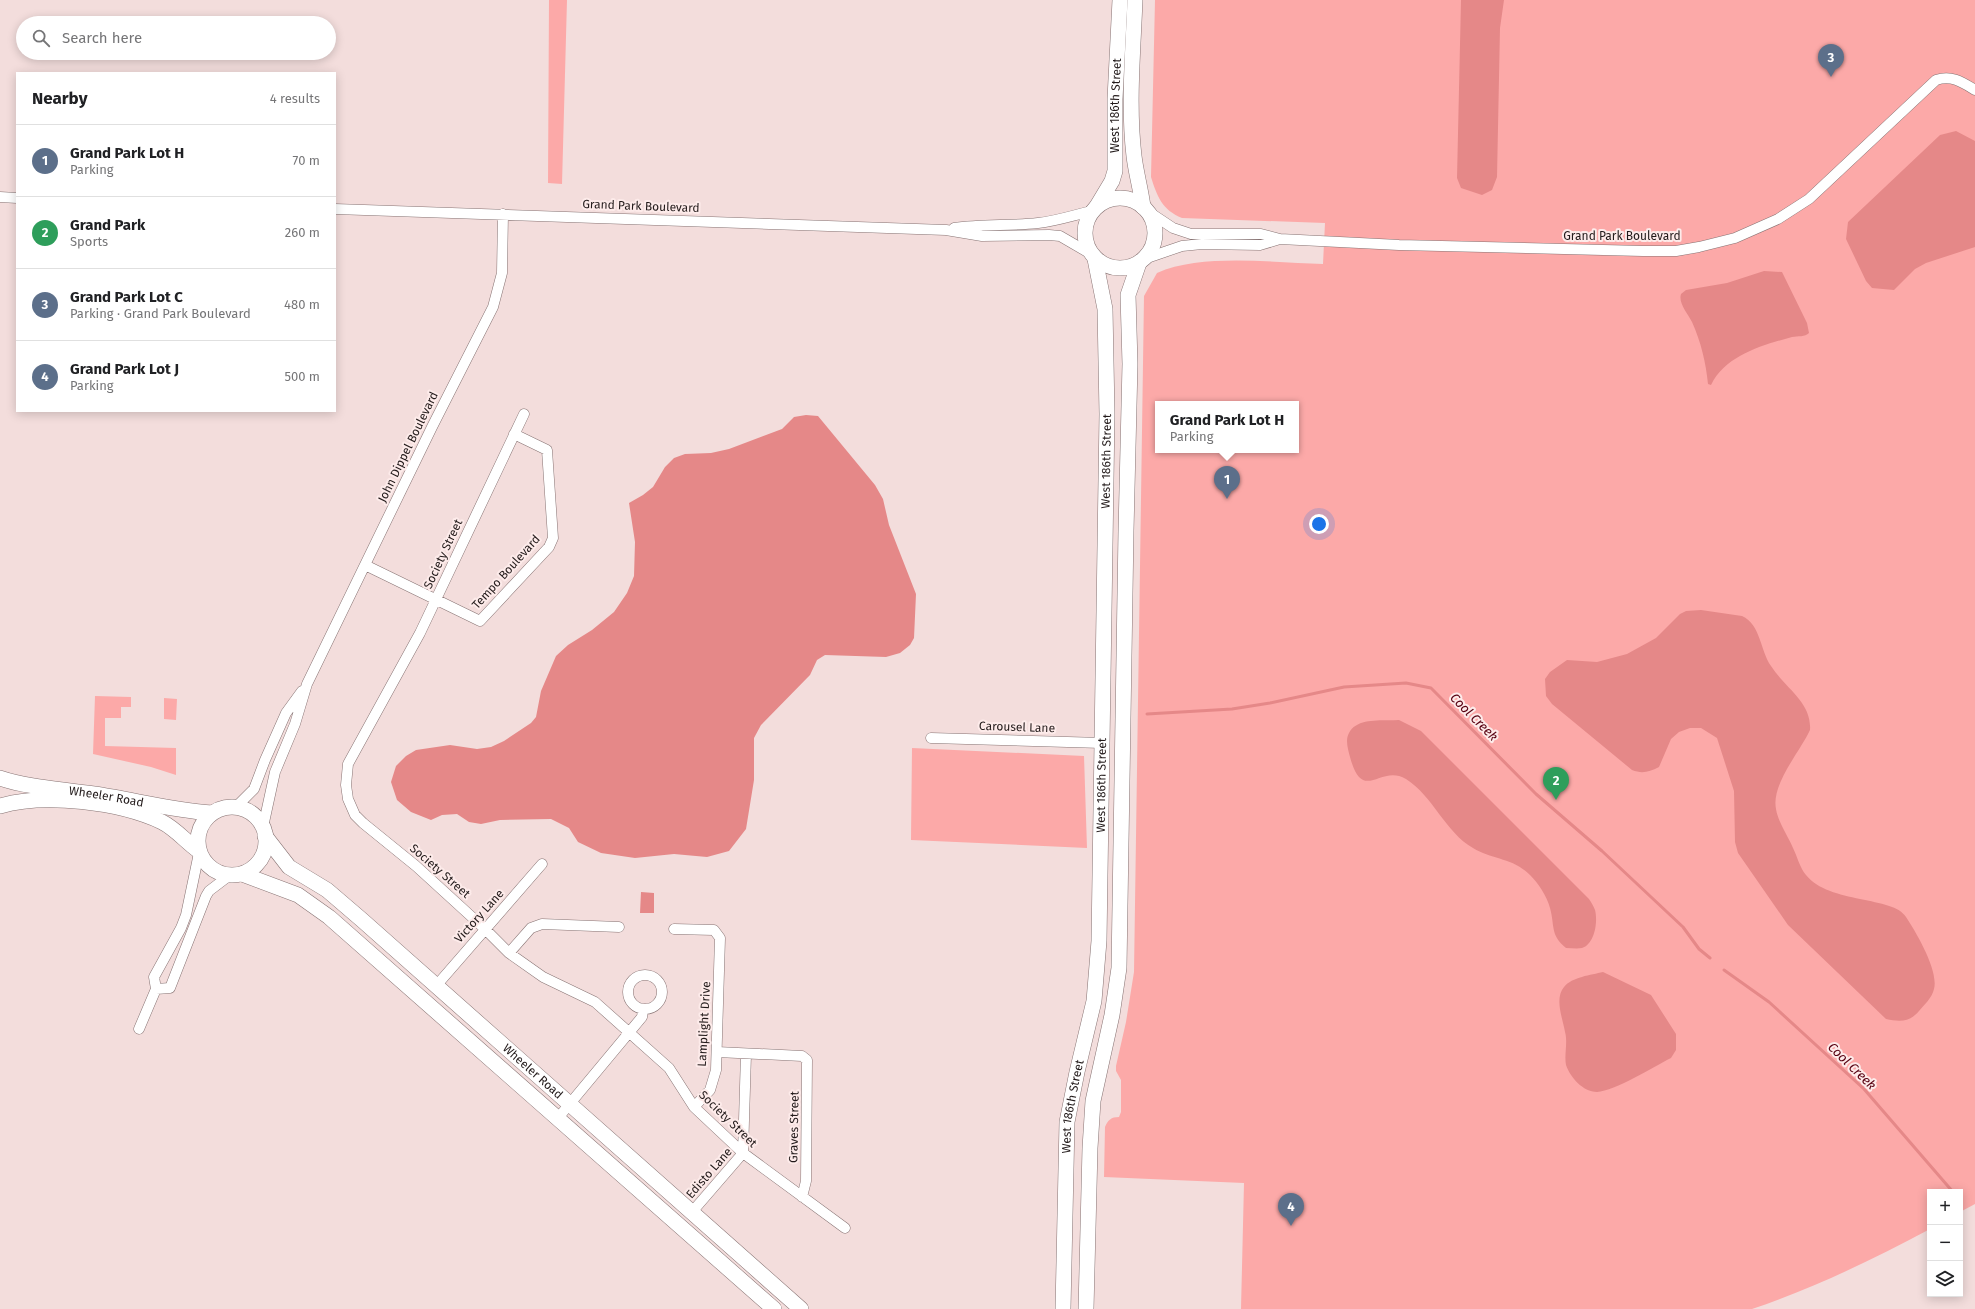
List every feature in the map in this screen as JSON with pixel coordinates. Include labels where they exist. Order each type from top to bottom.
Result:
[{"type":"street","name":"West 186th Street","points":[[1095,208],[1112,181],[1115,171],[1115,99],[1120,0]]},
{"type":"street","name":"West 186th Street","points":[[1135,0],[1132,89],[1133,136],[1134,156],[1145,208]]},
{"type":"street","name":"Grand Park Boulevard","points":[[1145,208],[1172,228],[1191,234],[1261,234],[1280,239],[1406,245],[1676,251],[1735,238],[1778,219],[1809,199],[1936,80],[1942,78],[1954,79],[1975,90]]},
{"type":"street","points":[[0,197],[16,198]]},
{"type":"street","points":[[1122,198],[1135,202],[1145,208],[1153,221],[1155,235],[1152,248],[1142,261],[1127,268],[1113,269],[1101,264],[1093,257],[1085,242],[1084,229],[1095,208],[1109,200],[1122,198]]},
{"type":"street","name":"Grand Park Boulevard","points":[[946,230],[977,225],[1039,223],[1095,208]]},
{"type":"street","name":"Grand Park Boulevard","points":[[336,209],[946,230],[982,236],[1049,235],[1060,236],[1093,257]]},
{"type":"street","name":"John Dippel Boulevard","points":[[264,831],[274,772],[295,724],[307,684],[432,427],[493,307],[502,273],[503,214]]},
{"type":"street","name":"Grand Park Boulevard","points":[[1142,261],[1182,246],[1202,244],[1260,245],[1280,239]]},
{"type":"street","name":"West 186th Street","points":[[1063,1309],[1067,1122],[1094,1001],[1097,978],[1102,743],[1107,357],[1105,309],[1093,257]]},
{"type":"street","name":"West 186th Street","points":[[1086,1309],[1090,1148],[1093,1101],[1118,983],[1122,853],[1126,531],[1130,364],[1128,295],[1142,261]]},
{"type":"street","name":"Society Street","points":[[524,414],[420,633],[348,764],[347,792],[355,815],[416,866],[485,928],[509,953],[543,977],[595,1002],[669,1068],[694,1107],[743,1153],[845,1228]]},
{"type":"street","name":"Tempo Boulevard","points":[[365,565],[480,621],[549,547],[553,538],[547,450],[514,434]]},
{"type":"street","name":"John Dippel Boulevard","points":[[236,807],[254,789],[286,713],[307,684]]},
{"type":"street","name":"Carousel Lane","points":[[931,738],[1102,743]]},
{"type":"street","name":"Wheeler Road","points":[[0,778],[41,788],[94,794],[187,812],[212,812]]},
{"type":"street","name":"Wheeler Road","points":[[0,806],[39,801],[100,804],[148,817],[163,823],[178,832],[199,852]]},
{"type":"street","points":[[139,1029],[156,989],[154,976],[181,928],[186,915],[199,852],[198,832],[204,821],[212,812],[224,808],[236,807],[253,814],[264,831],[265,847],[261,858],[253,868],[236,875],[209,891],[170,988],[156,989]]},
{"type":"street","name":"Wheeler Road","points":[[264,831],[290,867],[327,890],[801,1309]]},
{"type":"street","points":[[199,852],[204,862],[213,870],[236,875]]},
{"type":"street","points":[[1100,854],[1122,853]]},
{"type":"street","name":"Victory Lane","points":[[436,986],[542,864]]},
{"type":"street","name":"Wheeler Road","points":[[236,875],[298,895],[330,917],[774,1309]]},
{"type":"street","points":[[509,953],[534,926],[542,924],[619,927]]},
{"type":"street","name":"Lamplight Drive","points":[[674,929],[714,930],[719,935],[721,943],[717,1052],[714,1078],[710,1090],[694,1107]]},
{"type":"street","points":[[558,1118],[642,1017],[643,1010]]},
{"type":"street","points":[[717,1052],[746,1054]]},
{"type":"street","name":"Graves Street","points":[[746,1054],[802,1056],[808,1064],[806,1181],[802,1197]]},
{"type":"street","name":"Edisto Lane","points":[[692,1212],[743,1153],[746,1054]]},
{"type":"shaded area","points":[[549,0],[567,0],[562,184],[548,183]]},
{"type":"shaded area","points":[[1155,0],[1975,0],[1975,1204],[1963,1210],[1963,1189],[1927,1189],[1927,1231],[1842,1273],[1798,1292],[1752,1309],[1241,1309],[1244,1183],[1104,1177],[1105,1127],[1110,1119],[1119,1117],[1121,1112],[1121,1080],[1116,1071],[1116,1066],[1126,1022],[1134,972],[1144,296],[1157,273],[1175,267],[1195,263],[1216,261],[1261,261],[1323,264],[1325,223],[1182,218],[1175,215],[1165,207],[1158,196],[1151,177]]},
{"type":"shaded area","points":[[1461,0],[1504,0],[1500,28],[1497,177],[1492,190],[1482,195],[1461,188],[1457,178]]},
{"type":"shaded area","points":[[1956,131],[1975,141],[1975,247],[1926,263],[1915,269],[1894,290],[1872,288],[1866,281],[1846,239],[1848,222],[1940,135]]},
{"type":"shaded area","points":[[1764,271],[1782,272],[1807,323],[1809,333],[1803,336],[1792,337],[1769,344],[1746,353],[1726,366],[1711,385],[1708,384],[1706,368],[1700,345],[1692,322],[1682,305],[1680,297],[1681,294],[1686,290],[1727,283]]},
{"type":"shaded area","points":[[806,415],[818,416],[875,485],[883,499],[889,525],[916,594],[914,638],[910,645],[900,653],[886,657],[825,655],[817,660],[810,675],[761,725],[754,738],[754,780],[746,829],[729,851],[707,857],[674,854],[635,858],[601,853],[578,842],[569,828],[551,819],[500,820],[481,824],[469,822],[457,814],[442,815],[431,820],[411,812],[397,800],[391,782],[396,766],[406,756],[416,750],[450,745],[477,749],[491,747],[504,741],[531,723],[536,717],[541,691],[556,656],[568,645],[592,630],[614,612],[627,593],[634,576],[635,542],[629,503],[653,487],[665,467],[674,458],[685,454],[711,453],[729,449],[782,429],[794,417]]},
{"type":"shaded area","points":[[1701,610],[1742,616],[1748,620],[1757,632],[1767,660],[1807,711],[1810,730],[1787,768],[1778,789],[1776,809],[1779,819],[1802,869],[1816,884],[1830,891],[1889,906],[1899,910],[1906,917],[1926,952],[1935,981],[1934,989],[1930,998],[1916,1015],[1900,1021],[1886,1019],[1788,925],[1738,853],[1735,842],[1734,791],[1717,738],[1701,728],[1690,728],[1679,732],[1671,739],[1659,767],[1646,772],[1639,772],[1632,770],[1552,704],[1546,696],[1545,679],[1550,672],[1567,660],[1597,662],[1627,654],[1656,638],[1680,614],[1686,611]]},
{"type":"shaded area","points":[[95,696],[131,697],[131,707],[121,707],[121,718],[105,718],[105,746],[176,748],[176,775],[151,767],[93,754]]},
{"type":"shaded area","points":[[164,698],[177,699],[176,720],[164,719]]},
{"type":"shaded area","points":[[1399,720],[1421,731],[1589,899],[1595,910],[1596,926],[1593,937],[1586,946],[1582,948],[1566,948],[1557,939],[1555,934],[1547,899],[1530,875],[1516,865],[1480,852],[1463,841],[1447,824],[1424,795],[1406,779],[1397,775],[1367,781],[1361,778],[1355,771],[1349,754],[1347,742],[1349,733],[1353,728],[1364,722]]},
{"type":"shaded area","points":[[912,748],[1084,756],[1087,848],[911,840]]},
{"type":"shaded area","points":[[641,892],[654,893],[654,913],[640,913]]},
{"type":"shaded area","points":[[1603,972],[1651,995],[1676,1034],[1676,1050],[1671,1058],[1634,1078],[1614,1088],[1597,1092],[1582,1087],[1568,1070],[1565,1057],[1566,1036],[1559,1003],[1561,992],[1567,984],[1582,977]]},
{"type":"waterway","name":"Cool Creek","points":[[1147,714],[1232,709],[1270,703],[1344,687],[1406,683],[1431,688],[1536,794],[1602,851],[1683,927],[1699,949],[1710,958]]},
{"type":"waterway","name":"Cool Creek","points":[[1724,970],[1769,1002],[1864,1089],[1950,1189]]},
{"type":"place","name":"Grand Park Lot C","points":[[1831,77]]},
{"type":"place","name":"Grand Park Lot H","points":[[1227,499]]},
{"type":"place","name":"Grand Park","points":[[1556,800]]},
{"type":"place","name":"Grand Park Lot J","points":[[1291,1226]]}]
